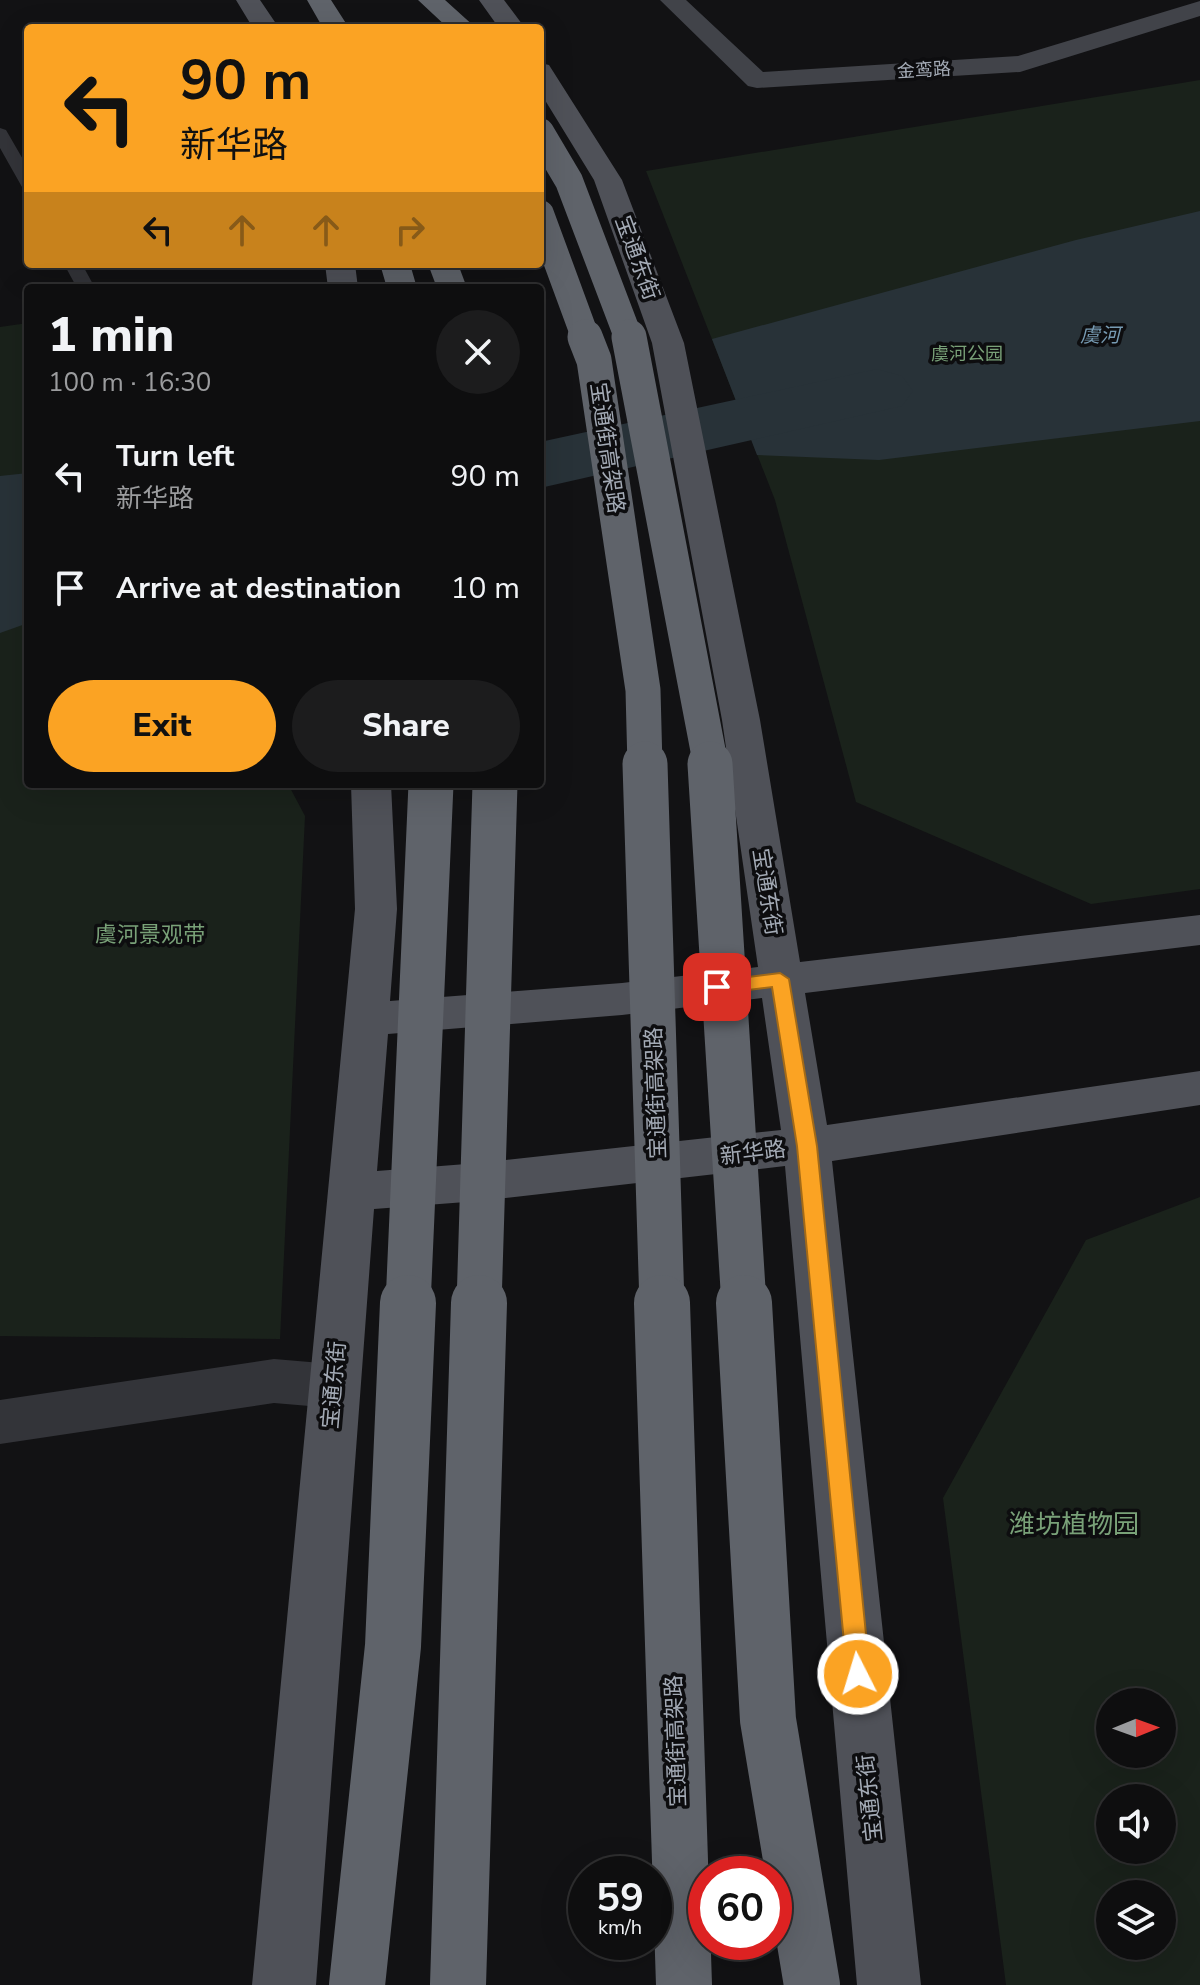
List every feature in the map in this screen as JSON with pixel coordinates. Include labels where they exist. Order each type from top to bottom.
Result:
[{"type":"highway","points":[[306,0],[315,24]]},
{"type":"highway","points":[[319,0],[334,24]]},
{"type":"highway","points":[[415,0],[431,24]]},
{"type":"highway","points":[[430,0],[458,24]]},
{"type":"highway","points":[[544,139],[569,181],[627,326],[713,777],[768,1720],[812,1985]]},
{"type":"highway","name":"宝通街高架路","points":[[544,225],[594,360],[643,690],[684,1985]]},
{"type":"highway","points":[[357,1985],[393,1646],[431,788]]},
{"type":"highway","points":[[458,1985],[495,788]]},
{"type":"main road","points":[[248,0],[263,24]]},
{"type":"main road","points":[[491,0],[509,24]]},
{"type":"main road","name":"宝通东街","points":[[544,77],[608,180],[668,343],[741,720],[807,1146],[889,1985]]},
{"type":"main road","name":"宝通东街","points":[[284,1985],[376,909],[369,790]]},
{"type":"main road","points":[[366,1019],[575,1003],[1200,930]]},
{"type":"main road","name":"新华路","points":[[351,1192],[494,1181],[807,1146],[1200,1088]]},
{"type":"street","name":"金鸾路","points":[[672,0],[757,80],[1020,64],[1200,8]]},
{"type":"street","points":[[0,1422],[274,1381],[333,1386]]},
{"type":"lane","points":[[0,133],[24,176]]},
{"type":"green space","name":"虞河公园","points":[[1200,80],[1200,889],[1091,904],[856,802],[775,500],[646,171]]},
{"type":"green space","name":"虞河景观带","points":[[24,324],[24,788],[290,788],[305,816],[280,1339],[0,1336],[0,327]]},
{"type":"green space","name":"潍坊植物园","points":[[1200,1197],[1200,1985],[1006,1985],[943,1498],[1086,1240]]},
{"type":"water","name":"虞河","points":[[1200,211],[1200,421],[879,460],[757,455],[712,339],[1076,240]]},
{"type":"water","points":[[24,473],[24,624],[0,633],[0,476]]},
{"type":"waterway","name":"虞河","points":[[544,464],[877,391]]},
{"type":"route","points":[[717,987],[780,979],[807,1146],[858,1674]]}]
